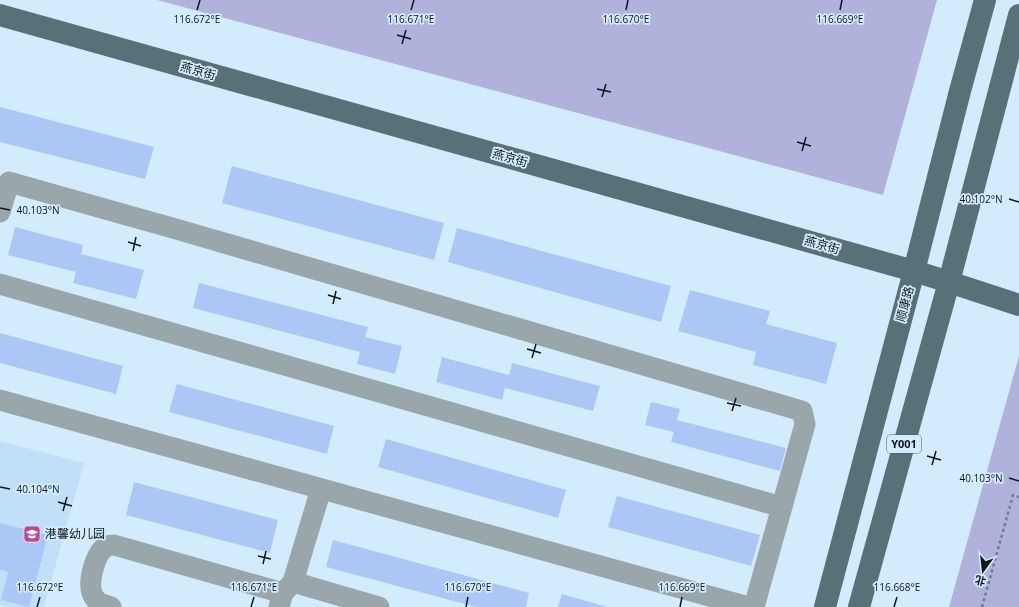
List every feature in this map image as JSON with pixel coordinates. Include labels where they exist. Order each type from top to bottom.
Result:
[{"type":"main road","name":"顺康路","points":[[825,607],[985,0]]},
{"type":"main road","name":"燕京街","points":[[0,15],[914,271],[1019,305]]},
{"type":"main road","name":"Y001","points":[[859,607],[949,282],[1019,15]]},
{"type":"street","points":[[1,203],[9,182],[802,410],[805,424],[754,607]]},
{"type":"street","points":[[0,284],[782,507]]},
{"type":"street","points":[[0,400],[749,607]]},
{"type":"street","points":[[285,594],[321,489]]},
{"type":"street","points":[[111,607],[98,603],[92,593],[90,580],[100,552],[107,546],[114,545],[285,594],[379,607]]},
{"type":"path","points":[[982,607],[1013,495],[1019,497]]},
{"type":"shaded area","points":[[157,0],[937,0],[883,195]]},
{"type":"shaded area","points":[[1019,356],[1019,607],[949,607]]},
{"type":"shaded area","name":"港馨幼儿园","points":[[0,441],[84,463],[44,607],[7,607],[0,605]]},
{"type":"building","points":[[0,107],[154,147],[145,179],[0,142]]},
{"type":"building","points":[[232,166],[444,223],[434,260],[222,203]]},
{"type":"building","points":[[15,227],[83,245],[81,254],[144,270],[136,299],[73,283],[76,272],[8,255]]},
{"type":"building","points":[[457,228],[671,286],[661,322],[448,262]]},
{"type":"building","points":[[199,283],[368,327],[365,337],[402,346],[395,374],[357,364],[360,352],[193,308]]},
{"type":"building","points":[[690,290],[770,311],[766,324],[837,343],[826,384],[753,365],[756,352],[678,331]]},
{"type":"building","points":[[0,333],[123,366],[116,394],[0,363]]},
{"type":"building","points":[[442,357],[509,375],[512,363],[600,386],[593,411],[505,388],[502,400],[436,382]]},
{"type":"building","points":[[177,384],[334,426],[327,454],[169,412]]},
{"type":"building","points":[[651,402],[680,409],[677,420],[786,448],[780,471],[671,442],[674,432],[645,425]]},
{"type":"building","points":[[386,439],[566,490],[558,518],[378,467]]},
{"type":"building","points":[[134,482],[278,520],[270,553],[126,515]]},
{"type":"building","points":[[617,496],[760,535],[751,566],[608,527]]},
{"type":"building","points":[[0,523],[48,535],[29,607],[1,600],[8,572],[0,570]]},
{"type":"building","points":[[333,540],[529,593],[526,607],[476,607],[326,567]]},
{"type":"building","points":[[562,594],[607,607],[558,607]]},
{"type":"place","name":"港馨幼儿园","points":[[32,534]]}]
